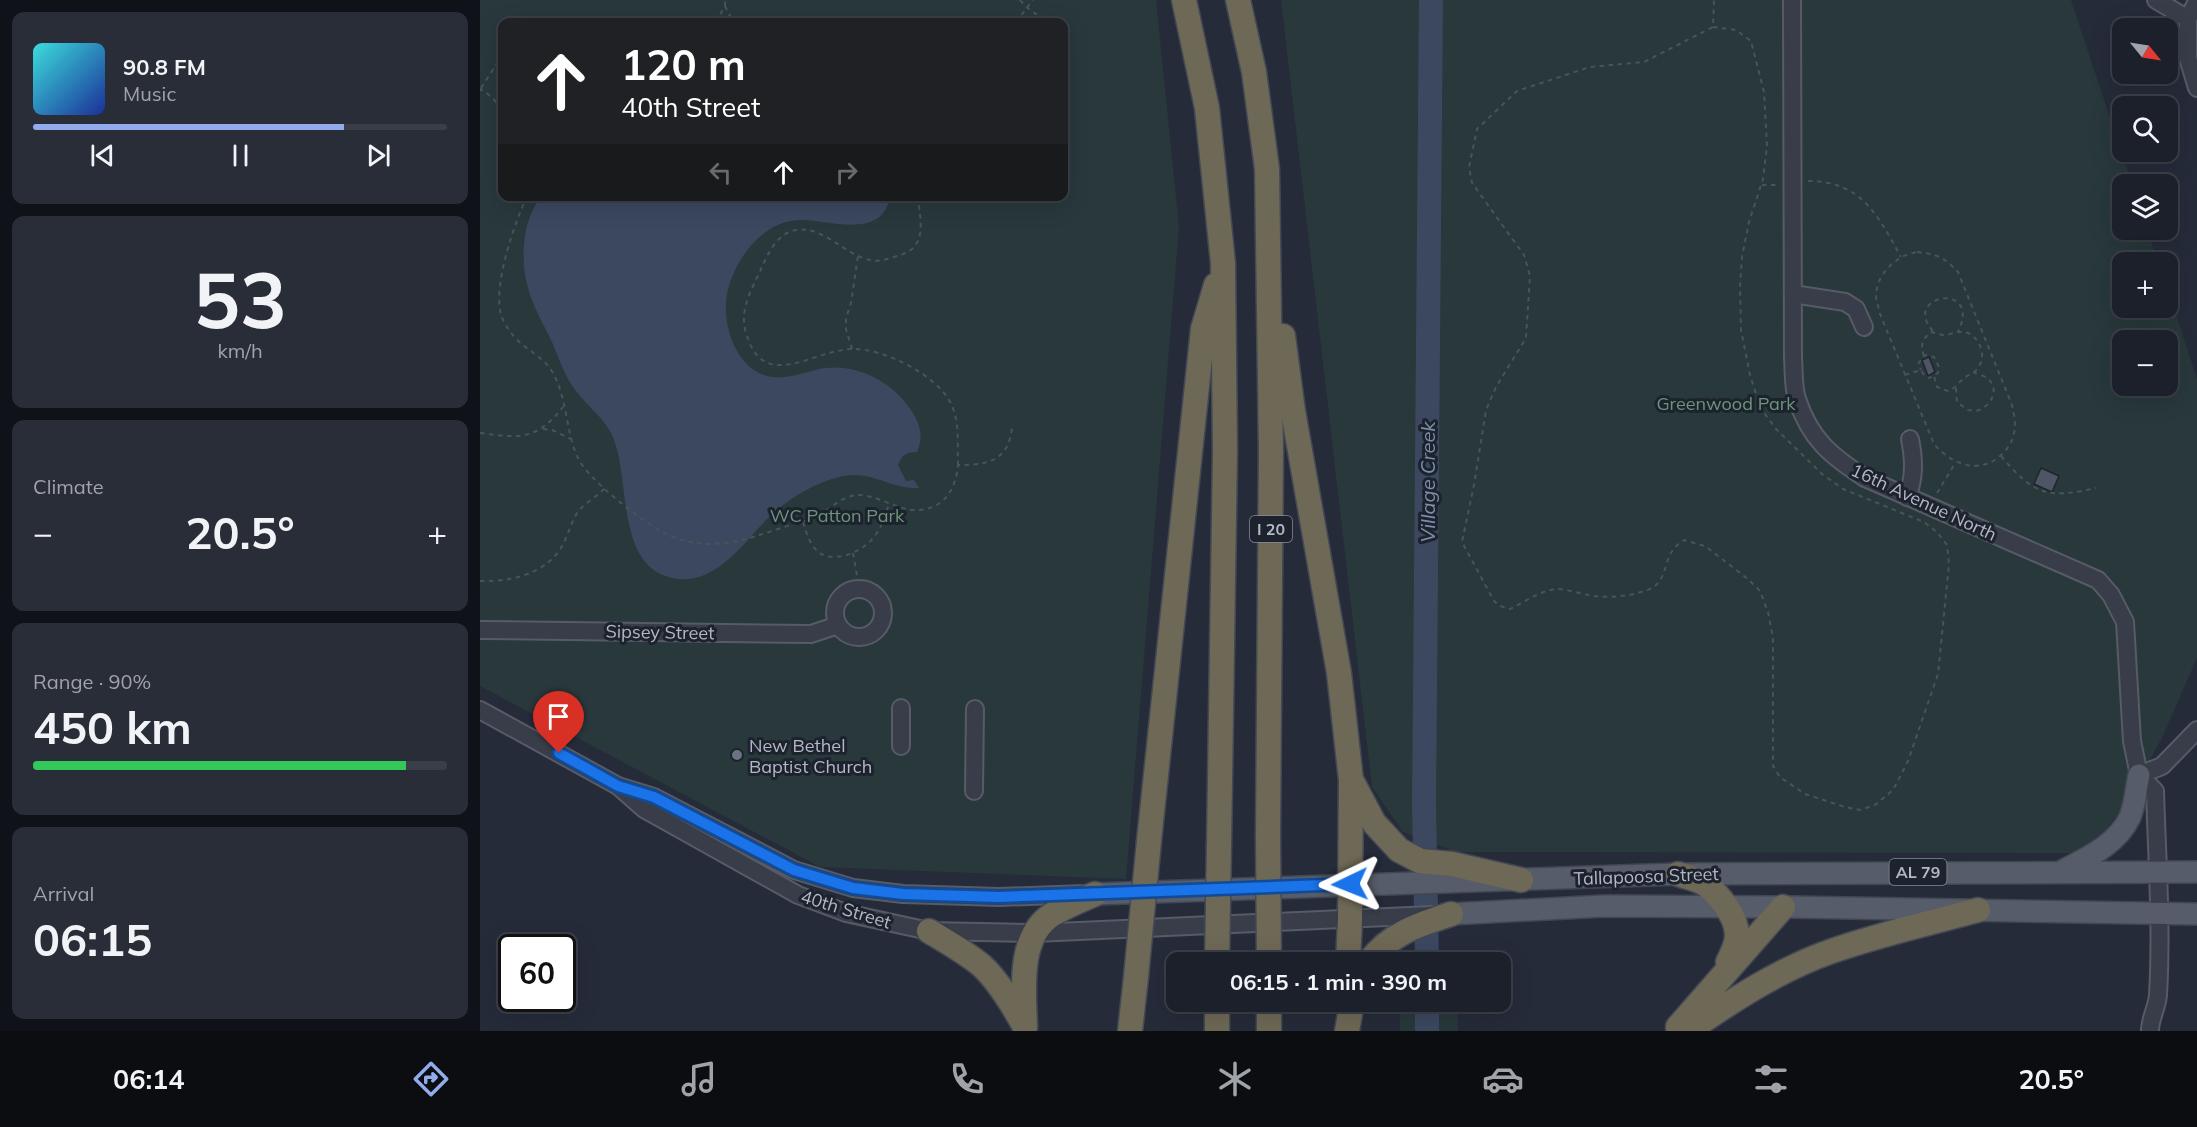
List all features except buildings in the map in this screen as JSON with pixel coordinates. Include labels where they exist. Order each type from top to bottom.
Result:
[{"type":"highway","name":"I 20","points":[[1238,0],[1254,72],[1268,169],[1271,451],[1269,952]]},
{"type":"highway","name":"I 20","points":[[1185,8],[1207,108],[1223,263],[1225,451],[1217,952]]},
{"type":"highway","points":[[1268,223],[1293,411],[1339,673],[1351,780],[1348,952]]},
{"type":"highway","points":[[1130,1031],[1203,329],[1223,263]]},
{"type":"highway","points":[[1351,780],[1374,824],[1399,850],[1451,873],[1521,880]]},
{"type":"highway","points":[[1678,874],[1703,883],[1719,896],[1733,919],[1737,935],[1734,950],[1719,980]]},
{"type":"highway","points":[[1026,1028],[1024,966],[1029,945],[1035,933],[1051,915],[1095,894]]},
{"type":"highway","points":[[1675,1031],[1783,907]]},
{"type":"highway","points":[[1688,1031],[1734,999],[1780,974],[1831,951],[1978,910]]},
{"type":"highway","points":[[1379,952],[1407,922],[1451,914]]},
{"type":"highway","points":[[929,931],[958,948],[983,967],[1026,1028]]},
{"type":"highway","points":[[1217,1012],[1217,1031]]},
{"type":"highway","points":[[1269,1012],[1269,1031]]},
{"type":"highway","points":[[1346,1012],[1346,1031]]},
{"type":"highway","points":[[1346,1031],[1350,1012]]},
{"type":"main road","points":[[2061,872],[2104,848],[2113,840],[2130,817],[2139,775]]},
{"type":"main road","name":"Tallapoosa Street","points":[[1521,880],[1678,874],[2197,872]]},
{"type":"main road","points":[[1095,894],[1402,883],[1451,873]]},
{"type":"main road","name":"Tallapoosa Street","points":[[1451,914],[1604,906],[1725,906],[2197,914]]},
{"type":"street","name":"16th Avenue North","points":[[1792,0],[1792,294],[1796,398],[1814,435],[1835,459],[1865,478],[2098,580],[2111,595],[2125,622],[2132,741],[2139,775],[2155,791],[2159,914],[2158,999],[2150,1019],[2150,1031]]},
{"type":"street","points":[[2156,0],[2188,19]]},
{"type":"street","points":[[2197,1],[2188,19],[2188,58],[2197,88]]},
{"type":"street","points":[[1792,294],[1845,302],[1856,309],[1864,327]]},
{"type":"street","points":[[1907,497],[1912,484],[1914,461],[1910,438]]},
{"type":"street","name":"Sipsey Street","points":[[480,630],[811,634],[838,625]]},
{"type":"street","points":[[901,708],[901,746]]},
{"type":"street","points":[[974,791],[975,709]]},
{"type":"street","points":[[480,710],[618,786]]},
{"type":"street","points":[[2139,775],[2162,766],[2196,733]]},
{"type":"street","name":"40th Street","points":[[618,786],[654,797],[794,870],[853,888],[903,894],[999,897],[1095,894]]},
{"type":"street","name":"40th Street","points":[[618,786],[644,809],[798,895],[846,913],[929,931],[1035,933],[1350,919]]},
{"type":"street","points":[[1350,919],[1407,922]]},
{"type":"path","points":[[725,0],[730,18]]},
{"type":"path","points":[[1020,0],[1035,15],[1048,18]]},
{"type":"path","points":[[1019,18],[1034,0]]},
{"type":"path","points":[[1713,27],[1714,0]]},
{"type":"path","points":[[718,18],[725,6]]},
{"type":"path","points":[[1713,27],[1736,30],[1751,41],[1764,92],[1767,146],[1763,179],[1749,222],[1742,257],[1740,287],[1741,330],[1750,375],[1758,400],[1776,429],[1822,474],[1843,489],[1923,522],[1937,532],[1947,545],[1949,564],[1938,674],[1908,761],[1893,790],[1875,805],[1860,810],[1805,794],[1780,777],[1773,766],[1773,638],[1768,612],[1760,591],[1705,546],[1684,540],[1678,544],[1670,552],[1655,586],[1638,593],[1613,598],[1560,589],[1545,591],[1510,609],[1494,601],[1462,542],[1486,410],[1496,387],[1526,338],[1530,276],[1524,255],[1472,183],[1469,167],[1477,129],[1517,91],[1590,67],[1644,62],[1713,27]]},
{"type":"path","points":[[498,63],[480,89],[493,98],[498,105]]},
{"type":"path","points":[[1792,182],[1818,181],[1841,186],[1865,200],[1880,219],[1901,257]]},
{"type":"path","points":[[525,201],[502,270],[498,295],[501,316],[513,336],[546,362],[555,376],[578,458],[605,488],[649,525],[669,536],[692,543],[717,546],[762,535],[803,521],[819,515],[851,496],[864,496],[910,510],[926,509],[940,503],[950,492],[956,481],[958,465],[957,425],[946,393],[931,380],[909,366],[880,354],[852,349],[794,365],[778,367],[754,353],[745,329],[744,314],[751,291],[767,255],[776,242],[788,232],[812,230],[858,256],[881,261],[906,254],[916,246],[921,234],[918,201]]},
{"type":"path","points":[[1917,252],[1938,255],[1958,272],[1987,342],[2012,405],[2016,423],[2011,444],[2001,456],[1986,466],[1972,467],[1942,454],[1934,444],[1880,314],[1876,294],[1887,268],[1901,257],[1917,252]]},
{"type":"path","points":[[852,349],[846,329],[846,318],[853,295],[858,256]]},
{"type":"path","points":[[1934,332],[1927,323],[1927,312],[1932,302],[1944,297],[1959,304],[1963,310],[1958,332]]},
{"type":"path","points":[[1924,356],[1921,346],[1923,341],[1927,335],[1934,332],[1946,335],[1958,332],[1973,336],[1980,345],[1982,356],[1979,366],[1960,381],[1956,388],[1957,402],[1975,411],[1987,406],[1993,396],[1987,378],[1973,372]]},
{"type":"path","points":[[1980,345],[1987,342]]},
{"type":"path","points":[[1924,356],[1934,357],[1939,367],[1938,373],[1929,378],[1924,375],[1918,363],[1924,356]]},
{"type":"path","points":[[1905,375],[1921,370]]},
{"type":"path","points":[[1934,376],[1937,387],[1948,391],[1956,388]]},
{"type":"path","points":[[480,433],[528,436],[543,429],[564,407]]},
{"type":"path","points":[[958,465],[981,465],[994,460],[1010,440],[1012,428]]},
{"type":"path","points":[[543,429],[552,430],[572,439]]},
{"type":"path","points":[[2001,456],[2022,480],[2034,488],[2051,494],[2073,494],[2096,488]]},
{"type":"path","points":[[1930,508],[1956,462]]},
{"type":"path","points":[[480,581],[498,582],[521,577],[544,566],[559,550],[578,512],[605,488]]},
{"type":"path","points":[[803,521],[809,541],[819,553],[829,558],[853,553],[872,539],[881,527],[889,504]]},
{"type":"path","points":[[853,553],[856,576]]},
{"type":"green space","name":"WC Patton Park","points":[[480,0],[1156,0],[1179,227],[1126,879],[820,867],[480,686]]},
{"type":"green space","name":"Greenwood Park","points":[[1281,0],[2071,0],[2112,124],[2112,162],[2125,162],[2129,174],[2112,174],[2112,240],[2150,240],[2155,252],[2112,252],[2112,318],[2177,318],[2197,379],[2197,658],[2162,738],[2124,806],[2089,853],[1456,852],[1403,832],[1372,787]]},
{"type":"green space","points":[[1400,1012],[1457,1012],[1458,1031],[1400,1031]]},
{"type":"water","points":[[538,201],[889,201],[885,211],[876,219],[865,223],[852,225],[799,220],[785,222],[760,237],[740,260],[733,274],[726,302],[727,324],[740,356],[757,372],[767,376],[782,377],[825,368],[850,369],[874,377],[895,391],[911,410],[920,430],[917,452],[905,455],[898,465],[906,481],[914,480],[919,488],[859,475],[835,478],[818,484],[779,508],[731,557],[706,574],[678,579],[657,572],[643,559],[634,541],[628,519],[617,451],[611,433],[571,384],[530,295],[525,277],[524,241],[526,228]]},
{"type":"waterway","name":"Village Creek","points":[[1427,952],[1424,804],[1431,0]]},
{"type":"waterway","name":"Village Creek","points":[[1427,1012],[1427,1031]]},
{"type":"place","name":"New Bethel Baptist Church","points":[[737,755]]},
{"type":"route","points":[[559,753],[618,786],[654,797],[794,870],[853,888],[903,894],[999,897],[1350,884]]}]
